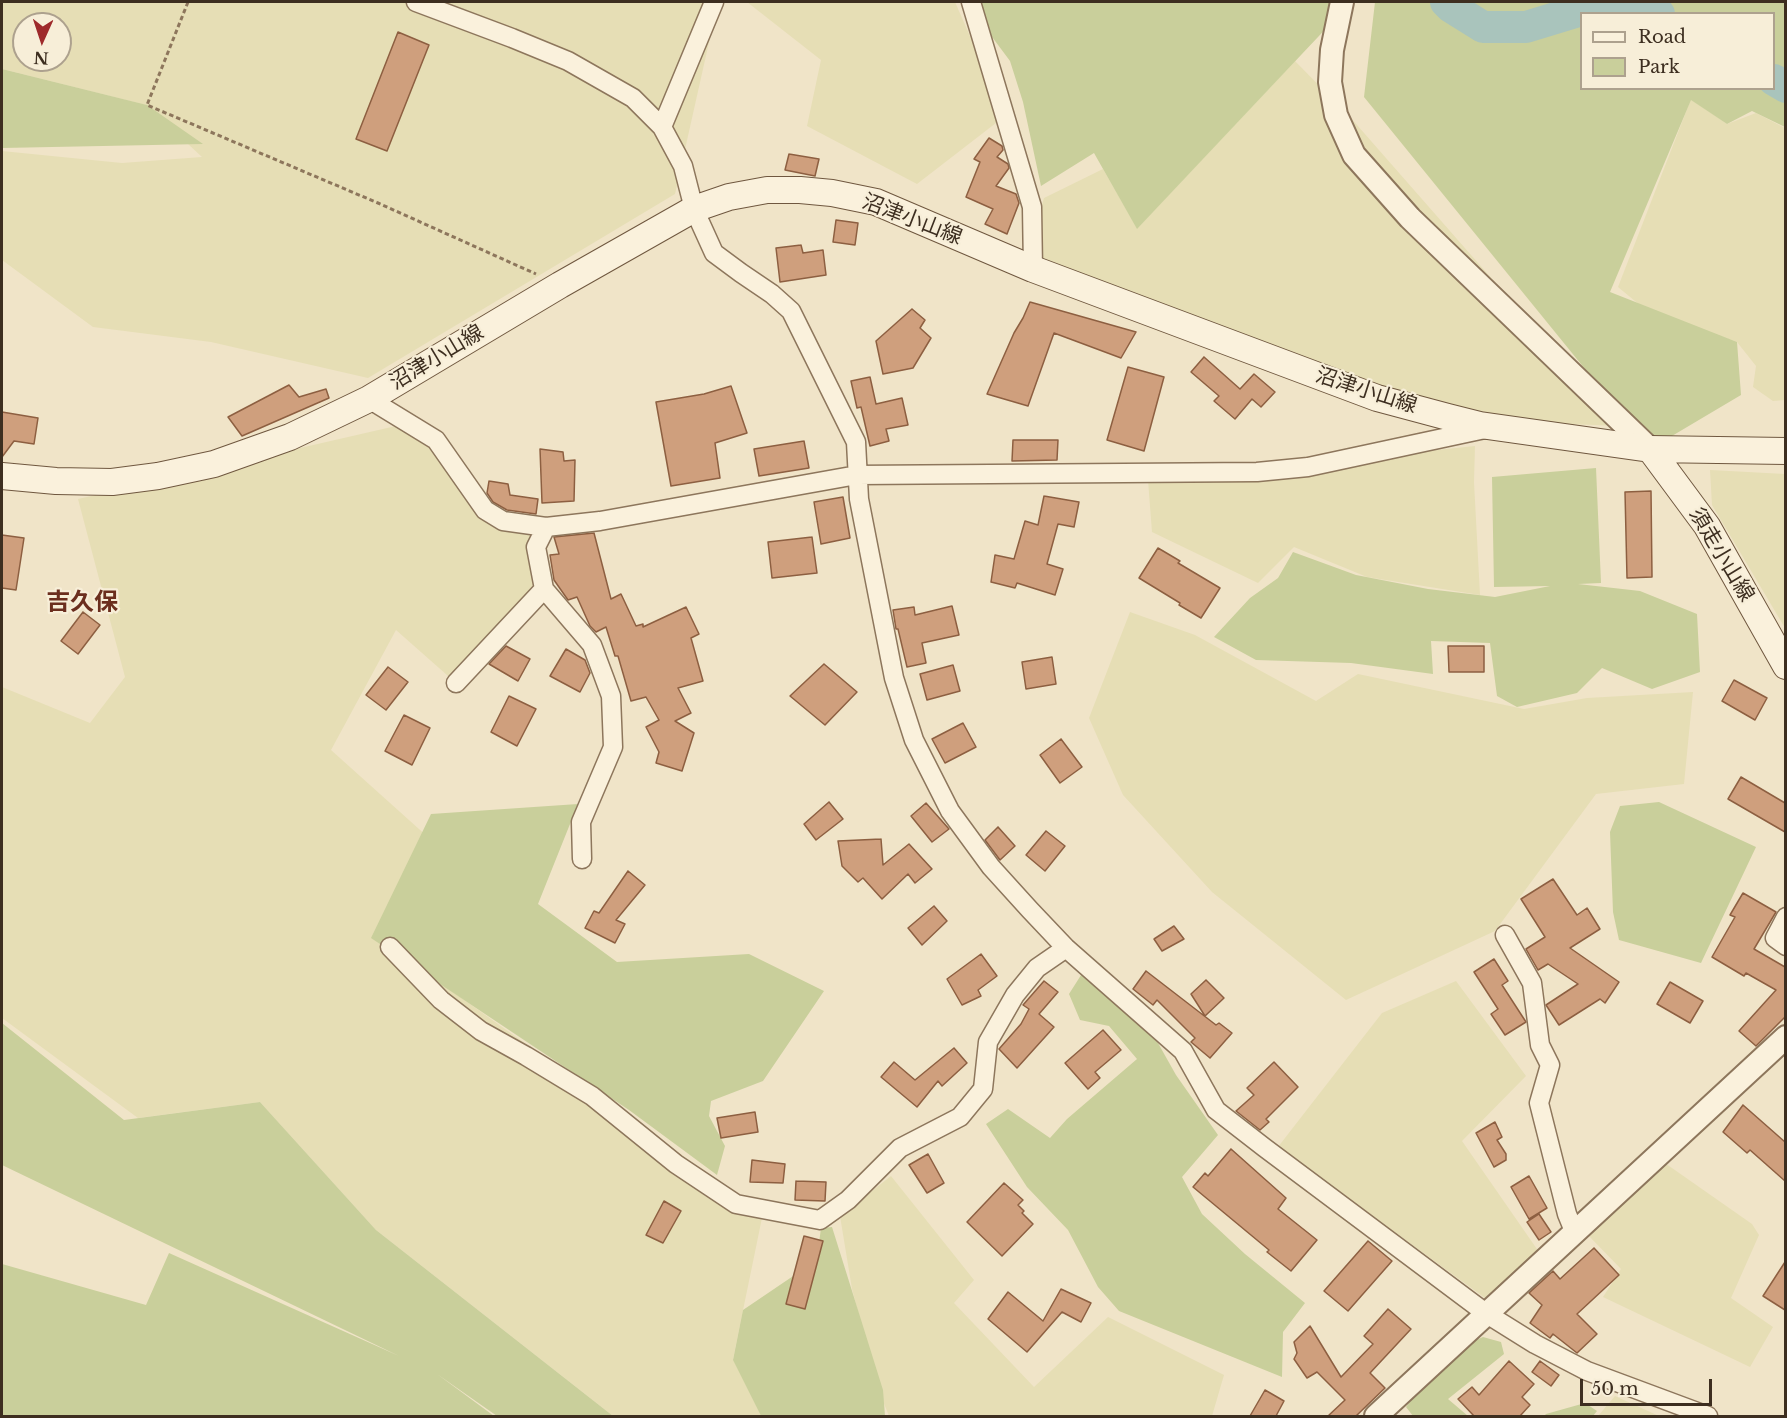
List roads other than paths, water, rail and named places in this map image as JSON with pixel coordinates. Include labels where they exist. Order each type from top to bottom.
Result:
[{"type":"main road","name":"沼津小山線","points":[[2,476],[56,481],[112,482],[214,464],[290,437],[369,399],[560,285],[694,209],[729,197],[767,190],[832,193],[876,202],[1033,269],[1377,398],[1458,420],[1492,427],[1650,449],[1785,451]]},
{"type":"main road","name":"須走小山線","points":[[1650,449],[1707,526],[1785,666]]},
{"type":"street","points":[[416,2],[568,61],[633,98],[662,127],[683,166],[694,209],[714,253],[772,294],[791,311],[856,442],[859,499],[894,678],[914,740],[951,812],[984,858],[1030,910],[1066,948],[1184,1051],[1216,1110],[1487,1314],[1535,1344],[1587,1371],[1708,1416]]},
{"type":"street","points":[[662,127],[714,2]]},
{"type":"street","points":[[971,2],[1032,207],[1033,269]]},
{"type":"street","points":[[1342,2],[1332,50],[1330,82],[1336,115],[1354,155],[1410,218],[1650,449]]},
{"type":"street","points":[[369,399],[436,440],[485,510],[503,521],[546,527],[600,521],[857,475],[1257,472],[1308,467],[1492,427]]},
{"type":"street","points":[[546,527],[536,547],[544,589],[592,645],[611,696],[613,747],[582,822],[582,859]]},
{"type":"street","points":[[456,683],[544,589]]},
{"type":"street","points":[[1785,917],[1775,938],[1785,946]]},
{"type":"street","points":[[1505,935],[1532,983],[1540,1045],[1550,1065],[1539,1103],[1567,1214],[1574,1231]]},
{"type":"street","points":[[390,947],[441,1000],[481,1031],[592,1096],[676,1164],[736,1204],[820,1220],[848,1200],[900,1148],[960,1117],[983,1089],[988,1042],[1015,995],[1036,968],[1066,948]]},
{"type":"street","points":[[1376,1416],[1785,1037]]},
{"type":"waterway","points":[[1446,2],[1483,27],[1526,27],[1605,3],[1638,7],[1653,12]]},
{"type":"waterway","points":[[1775,81],[1786,87]]},
{"type":"district","name":"吉久保","points":[[82,603]]}]
